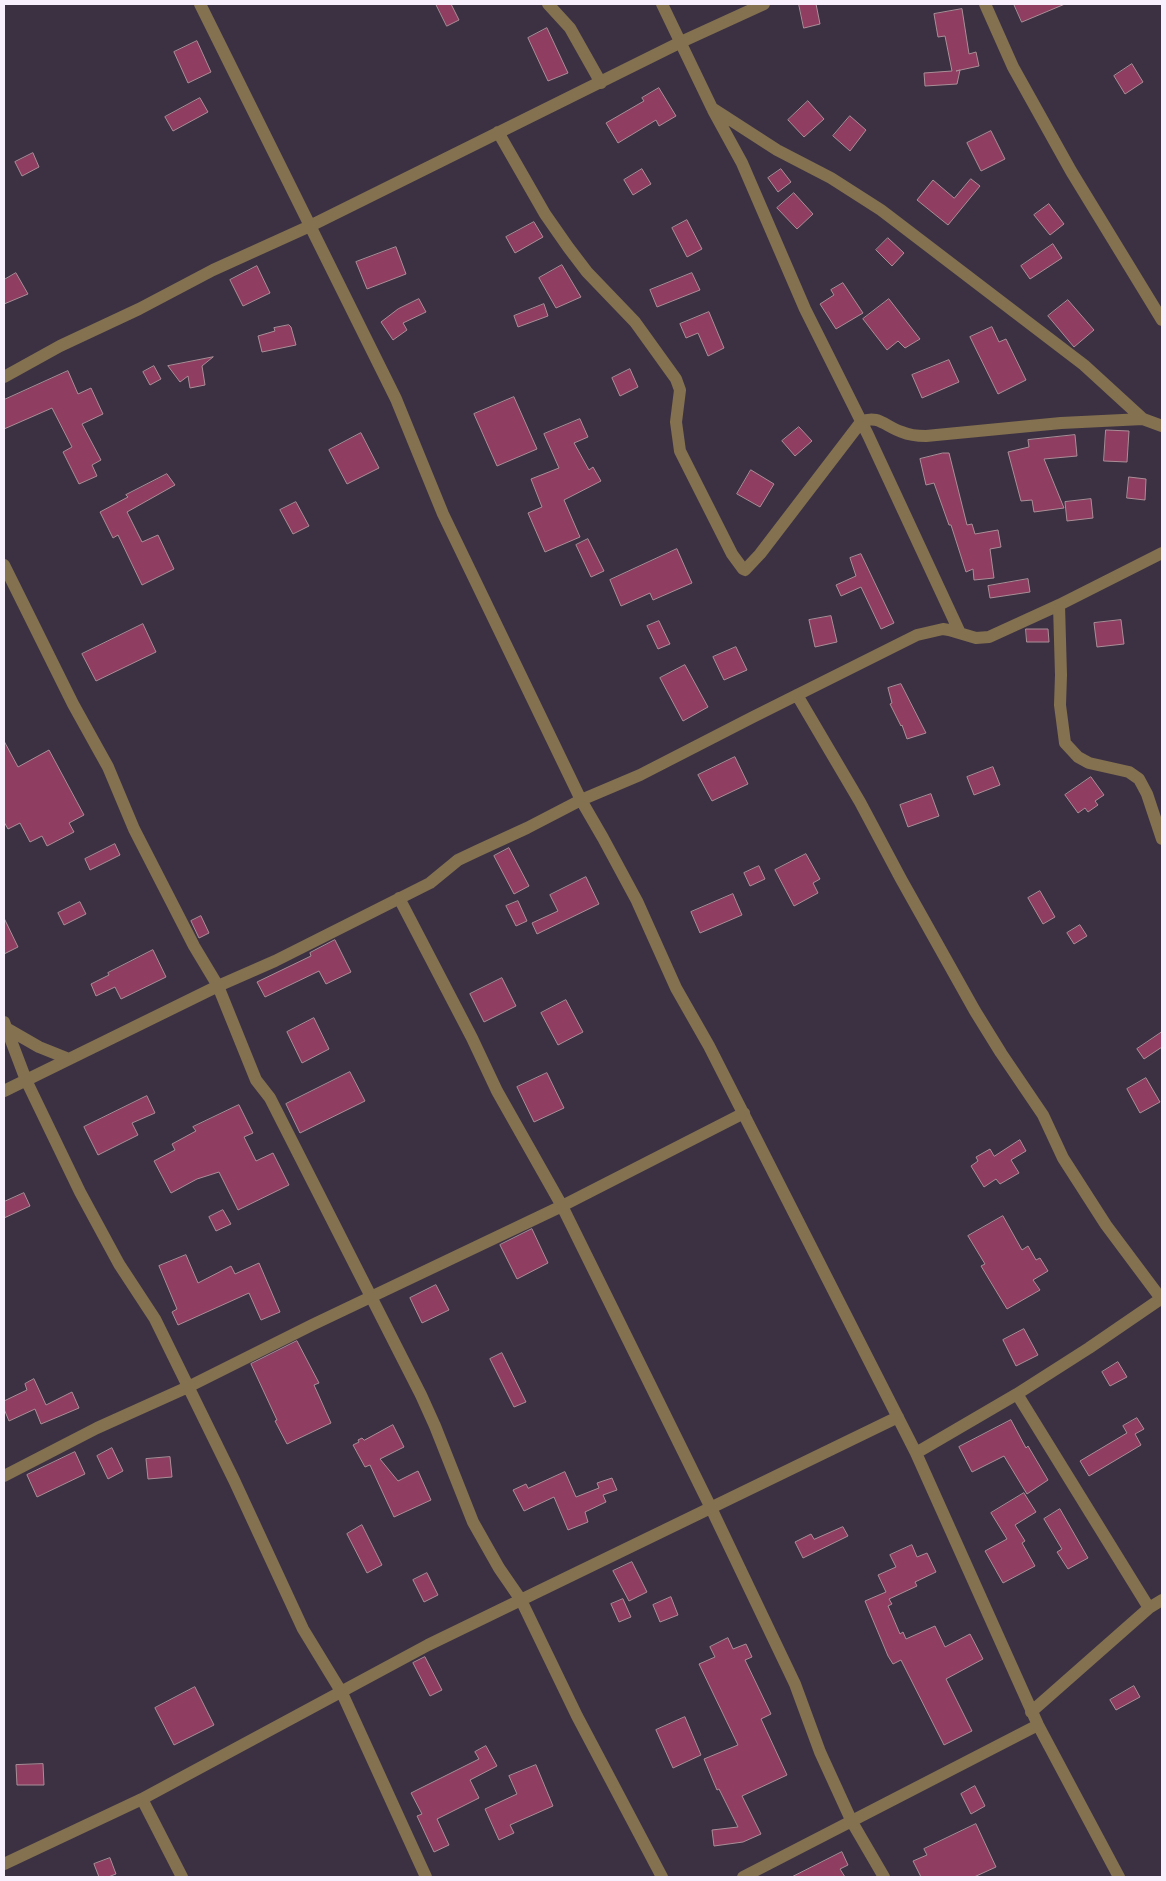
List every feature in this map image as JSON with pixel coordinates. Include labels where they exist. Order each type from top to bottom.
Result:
[{"type":"street","points":[[200,4],[396,399],[443,514],[581,800],[637,901],[676,988],[710,1046],[916,1452],[1038,1725],[1119,1877]]},
{"type":"street","points":[[548,4],[570,28],[601,83]]},
{"type":"street","points":[[662,4],[712,108],[742,163],[805,309],[861,422],[960,633]]},
{"type":"street","points":[[4,377],[60,346],[139,309],[213,270],[310,226],[681,42],[764,4]]},
{"type":"street","points":[[985,4],[1013,67],[1066,163],[1162,320]]},
{"type":"street","points":[[712,108],[777,150],[831,178],[882,210],[1084,365],[1143,418],[1162,426]]},
{"type":"street","points":[[498,132],[545,214],[568,247],[587,272],[635,322],[676,379],[680,390],[676,422],[680,451],[732,554],[745,570],[760,554],[861,422],[871,418],[877,419],[904,434],[926,436],[1061,423],[1143,418]]},
{"type":"street","points":[[4,1091],[218,986],[275,961],[430,883],[458,860],[581,800],[640,776],[917,636],[942,629],[976,638],[989,637],[1060,606],[1162,553]]},
{"type":"street","points":[[4,565],[73,704],[108,767],[134,829],[194,946],[218,986],[256,1080],[270,1098],[372,1297],[435,1426],[474,1522],[499,1568],[521,1600],[578,1716],[662,1877]]},
{"type":"street","points":[[1060,606],[1060,704],[1065,743],[1078,756],[1089,763],[1129,772],[1139,780],[1162,839]]},
{"type":"street","points":[[797,695],[860,802],[905,888],[975,1011],[1043,1115],[1063,1158],[1106,1225],[1162,1299],[1017,1394],[916,1452]]},
{"type":"street","points":[[399,898],[469,1031],[497,1091],[562,1206],[711,1508],[794,1684],[820,1752],[852,1822],[884,1877]]},
{"type":"street","points":[[5,1025],[39,1047],[68,1059]]},
{"type":"street","points":[[5,1025],[26,1080],[80,1192],[119,1264],[155,1318],[303,1629],[342,1693],[426,1877]]},
{"type":"street","points":[[4,1476],[97,1428],[188,1387],[562,1206],[744,1113]]},
{"type":"street","points":[[1017,1394],[1149,1608]]},
{"type":"street","points":[[4,1864],[142,1799],[428,1645],[898,1417]]},
{"type":"street","points":[[1032,1712],[1149,1608],[1162,1600]]},
{"type":"street","points":[[743,1877],[1038,1725]]},
{"type":"street","points":[[142,1799],[182,1877]]},
{"type":"building","points":[[436,4],[451,4],[459,20],[447,26]]},
{"type":"building","points":[[799,4],[816,4],[820,24],[804,28]]},
{"type":"building","points":[[1014,4],[1065,4],[1022,22]]},
{"type":"building","points":[[962,9],[969,54],[976,52],[979,66],[960,70],[957,84],[925,86],[924,73],[952,71],[945,36],[938,37],[934,14]]},
{"type":"building","points":[[547,28],[568,73],[548,81],[528,38]]},
{"type":"building","points":[[197,41],[211,72],[188,83],[174,52]]},
{"type":"building","points":[[1132,64],[1143,82],[1125,94],[1114,76]]},
{"type":"building","points":[[659,88],[676,116],[659,126],[656,120],[618,143],[606,123],[644,101],[642,98]]},
{"type":"building","points":[[200,98],[208,112],[173,131],[165,117]]},
{"type":"building","points":[[808,101],[824,119],[804,137],[788,120]]},
{"type":"building","points":[[850,116],[866,130],[850,151],[833,136]]},
{"type":"building","points":[[991,131],[1005,159],[981,171],[967,143]]},
{"type":"building","points":[[33,153],[39,167],[22,176],[15,162]]},
{"type":"building","points":[[642,169],[651,184],[633,195],[624,180]]},
{"type":"building","points":[[781,169],[791,182],[778,192],[768,178]]},
{"type":"building","points":[[971,179],[980,186],[948,225],[917,200],[933,180],[954,198]]},
{"type":"building","points":[[794,193],[813,214],[797,229],[777,208]]},
{"type":"building","points":[[1049,204],[1064,224],[1050,235],[1034,215]]},
{"type":"building","points":[[687,220],[702,249],[687,257],[672,228]]},
{"type":"building","points":[[534,222],[543,237],[515,253],[506,237]]},
{"type":"building","points":[[888,238],[904,253],[892,266],[876,250]]},
{"type":"building","points":[[1053,244],[1062,258],[1030,279],[1021,266]]},
{"type":"building","points":[[396,247],[406,274],[367,289],[356,262]]},
{"type":"building","points":[[562,265],[581,297],[556,308],[539,278]]},
{"type":"building","points":[[257,266],[270,293],[243,306],[230,280]]},
{"type":"building","points":[[16,273],[28,294],[4,304],[4,280]]},
{"type":"building","points":[[692,273],[700,290],[657,307],[650,290]]},
{"type":"building","points":[[843,283],[863,313],[836,329],[820,304],[834,295],[831,290]]},
{"type":"building","points":[[419,299],[426,312],[403,323],[407,330],[393,340],[381,322],[398,309]]},
{"type":"building","points":[[889,299],[920,339],[905,348],[898,341],[887,350],[863,319]]},
{"type":"building","points":[[1068,300],[1094,330],[1074,347],[1048,316]]},
{"type":"building","points":[[544,304],[548,316],[518,327],[514,316]]},
{"type":"building","points":[[709,312],[724,348],[708,356],[698,333],[686,338],[680,324]]},
{"type":"building","points":[[289,325],[296,345],[262,352],[258,336],[275,331],[274,328]]},
{"type":"building","points":[[992,327],[999,342],[1006,339],[1026,380],[998,394],[970,337]]},
{"type":"building","points":[[213,357],[202,366],[205,385],[190,388],[188,376],[180,382],[168,366]]},
{"type":"building","points":[[949,360],[959,382],[922,398],[912,375]]},
{"type":"building","points":[[154,366],[161,379],[150,385],[143,372]]},
{"type":"building","points":[[630,369],[638,387],[620,396],[612,378]]},
{"type":"building","points":[[68,371],[78,394],[91,388],[103,414],[82,424],[101,460],[92,465],[97,476],[79,484],[63,452],[72,447],[52,408],[4,429],[4,400]]},
{"type":"building","points":[[514,397],[537,449],[497,466],[474,414]]},
{"type":"building","points":[[580,419],[588,437],[574,443],[589,470],[593,467],[601,481],[564,500],[580,537],[545,552],[528,513],[542,507],[531,479],[559,468],[544,434]]},
{"type":"building","points":[[799,427],[812,441],[795,456],[782,441]]},
{"type":"building","points":[[1106,430],[1129,431],[1127,462],[1104,461]]},
{"type":"building","points":[[361,433],[379,468],[347,484],[329,450]]},
{"type":"building","points":[[1075,435],[1077,456],[1044,459],[1064,508],[1034,512],[1032,500],[1021,501],[1008,452],[1029,447],[1028,440]]},
{"type":"building","points":[[949,453],[967,525],[972,524],[975,534],[998,530],[1001,547],[990,549],[994,578],[974,580],[973,569],[966,572],[951,525],[949,525],[934,483],[926,485],[920,459]]},
{"type":"building","points":[[751,470],[774,484],[760,507],[737,494]]},
{"type":"building","points":[[167,474],[175,485],[127,512],[142,542],[158,535],[174,569],[142,585],[118,535],[113,538],[100,512],[128,497],[126,495]]},
{"type":"building","points":[[1129,477],[1146,479],[1145,500],[1127,498]]},
{"type":"building","points":[[1091,499],[1093,518],[1067,521],[1065,502]]},
{"type":"building","points":[[296,502],[309,526],[293,534],[280,510]]},
{"type":"building","points":[[588,539],[604,571],[591,577],[576,545]]},
{"type":"building","points":[[677,549],[692,583],[653,600],[650,593],[621,606],[610,580]]},
{"type":"building","points":[[861,554],[894,623],[881,629],[861,587],[841,596],[836,585],[856,576],[850,558]]},
{"type":"building","points":[[1028,579],[1030,592],[990,598],[988,586]]},
{"type":"building","points":[[831,616],[837,642],[815,647],[809,620]]},
{"type":"building","points":[[1121,620],[1124,644],[1097,647],[1094,623]]},
{"type":"building","points":[[659,621],[670,644],[658,649],[647,626]]},
{"type":"building","points":[[143,624],[156,652],[96,681],[82,654]]},
{"type":"building","points":[[1026,629],[1048,629],[1049,642],[1027,642]]},
{"type":"building","points":[[736,647],[747,670],[724,680],[713,657]]},
{"type":"building","points":[[685,665],[708,707],[683,721],[660,678]]},
{"type":"building","points":[[901,684],[926,733],[907,739],[902,725],[890,704],[892,703],[888,688]]},
{"type":"building","points":[[4,741],[18,767],[49,750],[84,815],[69,823],[74,832],[47,846],[42,836],[30,842],[20,823],[8,829],[4,822]]},
{"type":"building","points":[[735,757],[748,784],[712,801],[698,775]]},
{"type":"building","points":[[993,767],[1000,785],[974,795],[967,777]]},
{"type":"building","points":[[1091,777],[1104,795],[1095,801],[1098,805],[1088,812],[1085,808],[1078,813],[1065,795]]},
{"type":"building","points":[[931,794],[939,816],[908,827],[900,805]]},
{"type":"building","points":[[115,844],[120,855],[90,870],[85,859]]},
{"type":"building","points":[[509,848],[529,886],[514,894],[494,856]]},
{"type":"building","points":[[806,854],[820,879],[813,883],[818,893],[794,906],[775,870]]},
{"type":"building","points":[[759,866],[765,879],[750,886],[744,873]]},
{"type":"building","points":[[586,877],[599,904],[537,934],[532,923],[558,911],[550,895]]},
{"type":"building","points":[[1040,891],[1055,917],[1043,924],[1028,898]]},
{"type":"building","points":[[733,894],[742,915],[700,933],[691,912]]},
{"type":"building","points":[[518,901],[527,921],[516,926],[506,906]]},
{"type":"building","points":[[80,902],[86,914],[64,925],[58,913]]},
{"type":"building","points":[[201,916],[209,933],[199,938],[191,921]]},
{"type":"building","points":[[4,918],[18,947],[4,954]]},
{"type":"building","points":[[1080,925],[1087,936],[1074,944],[1067,933]]},
{"type":"building","points":[[335,940],[351,972],[326,984],[319,971],[265,997],[257,982],[311,956],[310,953]]},
{"type":"building","points":[[153,950],[166,977],[121,999],[115,987],[96,996],[91,984]]},
{"type":"building","points":[[502,978],[516,1006],[484,1022],[470,994]]},
{"type":"building","points":[[566,1000],[583,1032],[558,1045],[541,1013]]},
{"type":"building","points":[[314,1018],[329,1049],[302,1063],[287,1032]]},
{"type":"building","points":[[1162,1032],[1162,1047],[1144,1059],[1137,1049]]},
{"type":"building","points":[[350,1072],[365,1101],[300,1133],[286,1104]]},
{"type":"building","points":[[547,1073],[564,1108],[534,1122],[517,1087]]},
{"type":"building","points":[[1146,1078],[1160,1102],[1140,1113],[1127,1089]]},
{"type":"building","points":[[147,1096],[155,1113],[132,1123],[138,1135],[98,1155],[84,1127]]},
{"type":"building","points":[[239,1105],[253,1133],[244,1137],[256,1161],[273,1153],[289,1185],[238,1210],[219,1172],[197,1179],[171,1193],[154,1161],[175,1150],[172,1144],[196,1131],[193,1127]]},
{"type":"building","points":[[1020,1140],[1026,1151],[1011,1160],[1019,1173],[1000,1184],[996,1179],[984,1187],[971,1166],[978,1161],[976,1157],[990,1149],[994,1156]]},
{"type":"building","points":[[24,1193],[30,1206],[4,1218],[4,1202]]},
{"type":"building","points":[[223,1210],[231,1224],[216,1231],[209,1217]]},
{"type":"building","points":[[1003,1216],[1022,1250],[1028,1246],[1036,1260],[1040,1258],[1048,1271],[1033,1280],[1040,1290],[1007,1309],[981,1266],[985,1264],[968,1236]]},
{"type":"building","points":[[532,1229],[548,1263],[517,1279],[500,1245]]},
{"type":"building","points":[[186,1255],[198,1283],[231,1266],[235,1274],[259,1263],[280,1312],[261,1320],[249,1293],[178,1325],[172,1312],[177,1309],[159,1266]]},
{"type":"building","points":[[436,1285],[449,1310],[422,1323],[410,1298]]},
{"type":"building","points":[[1024,1329],[1038,1355],[1016,1366],[1003,1340]]},
{"type":"building","points":[[297,1341],[319,1383],[314,1385],[331,1423],[287,1444],[275,1421],[277,1420],[251,1364]]},
{"type":"building","points":[[502,1353],[526,1402],[514,1407],[490,1359]]},
{"type":"building","points":[[1118,1362],[1127,1377],[1110,1386],[1102,1372]]},
{"type":"building","points":[[34,1379],[46,1405],[72,1392],[79,1408],[41,1424],[35,1409],[9,1421],[4,1409],[4,1401],[27,1390],[25,1384]]},
{"type":"building","points":[[1137,1418],[1144,1429],[1135,1434],[1141,1445],[1089,1476],[1080,1461],[1127,1433],[1123,1426]]},
{"type":"building","points":[[1011,1420],[1026,1448],[1028,1446],[1048,1480],[1027,1494],[1004,1456],[972,1472],[959,1447]]},
{"type":"building","points":[[393,1425],[404,1447],[380,1459],[398,1481],[418,1471],[431,1500],[394,1517],[370,1465],[365,1467],[353,1445],[362,1438],[364,1440]]},
{"type":"building","points":[[112,1448],[123,1471],[108,1479],[97,1456]]},
{"type":"building","points":[[75,1452],[85,1474],[37,1497],[27,1475]]},
{"type":"building","points":[[170,1457],[172,1477],[148,1479],[146,1459]]},
{"type":"building","points":[[565,1472],[576,1497],[599,1488],[597,1483],[612,1478],[617,1490],[603,1495],[606,1502],[585,1512],[588,1522],[568,1530],[554,1497],[524,1511],[513,1490],[526,1484],[528,1488]]},
{"type":"building","points":[[1024,1493],[1036,1512],[1015,1525],[1025,1541],[1022,1543],[1035,1566],[1003,1583],[985,1551],[1007,1539],[991,1513]]},
{"type":"building","points":[[1060,1509],[1088,1558],[1068,1569],[1057,1552],[1062,1549],[1044,1519]]},
{"type":"building","points":[[362,1525],[382,1565],[367,1573],[347,1534]]},
{"type":"building","points":[[843,1527],[848,1536],[803,1558],[795,1542],[811,1534],[814,1539]]},
{"type":"building","points":[[912,1545],[917,1557],[927,1553],[936,1572],[915,1582],[917,1586],[889,1599],[892,1604],[888,1606],[900,1634],[903,1632],[906,1639],[935,1626],[945,1647],[970,1634],[983,1659],[946,1679],[972,1731],[944,1745],[901,1660],[893,1664],[888,1656],[865,1601],[886,1592],[878,1575],[896,1567],[890,1555]]},
{"type":"building","points":[[632,1562],[647,1592],[629,1601],[613,1571]]},
{"type":"building","points":[[427,1573],[438,1595],[424,1602],[413,1580]]},
{"type":"building","points":[[671,1597],[678,1615],[660,1622],[653,1605]]},
{"type":"building","points":[[623,1599],[631,1617],[619,1622],[611,1604]]},
{"type":"building","points":[[728,1638],[733,1649],[746,1644],[752,1657],[745,1660],[771,1714],[761,1719],[787,1775],[742,1796],[761,1834],[743,1842],[714,1846],[712,1830],[738,1827],[719,1789],[717,1790],[704,1759],[738,1745],[699,1664],[715,1657],[710,1647]]},
{"type":"building","points":[[425,1657],[442,1690],[430,1696],[413,1663]]},
{"type":"building","points":[[1134,1686],[1140,1697],[1116,1710],[1110,1700]]},
{"type":"building","points":[[195,1687],[214,1725],[174,1745],[155,1708]]},
{"type":"building","points":[[685,1717],[701,1755],[673,1768],[656,1730]]},
{"type":"building","points":[[486,1746],[497,1766],[470,1780],[479,1798],[437,1819],[449,1845],[434,1852],[417,1816],[422,1814],[411,1793],[479,1759],[475,1752]]},
{"type":"building","points":[[43,1764],[44,1785],[17,1785],[16,1765]]},
{"type":"building","points":[[536,1765],[553,1806],[510,1825],[514,1833],[499,1840],[485,1809],[517,1794],[509,1776]]},
{"type":"building","points":[[975,1786],[985,1806],[971,1814],[961,1794]]},
{"type":"building","points":[[976,1824],[996,1867],[974,1877],[921,1877],[913,1861],[927,1855],[924,1849]]},
{"type":"building","points":[[842,1852],[848,1865],[840,1869],[845,1877],[792,1877]]},
{"type":"building","points":[[110,1858],[116,1874],[108,1877],[99,1877],[94,1864]]}]
